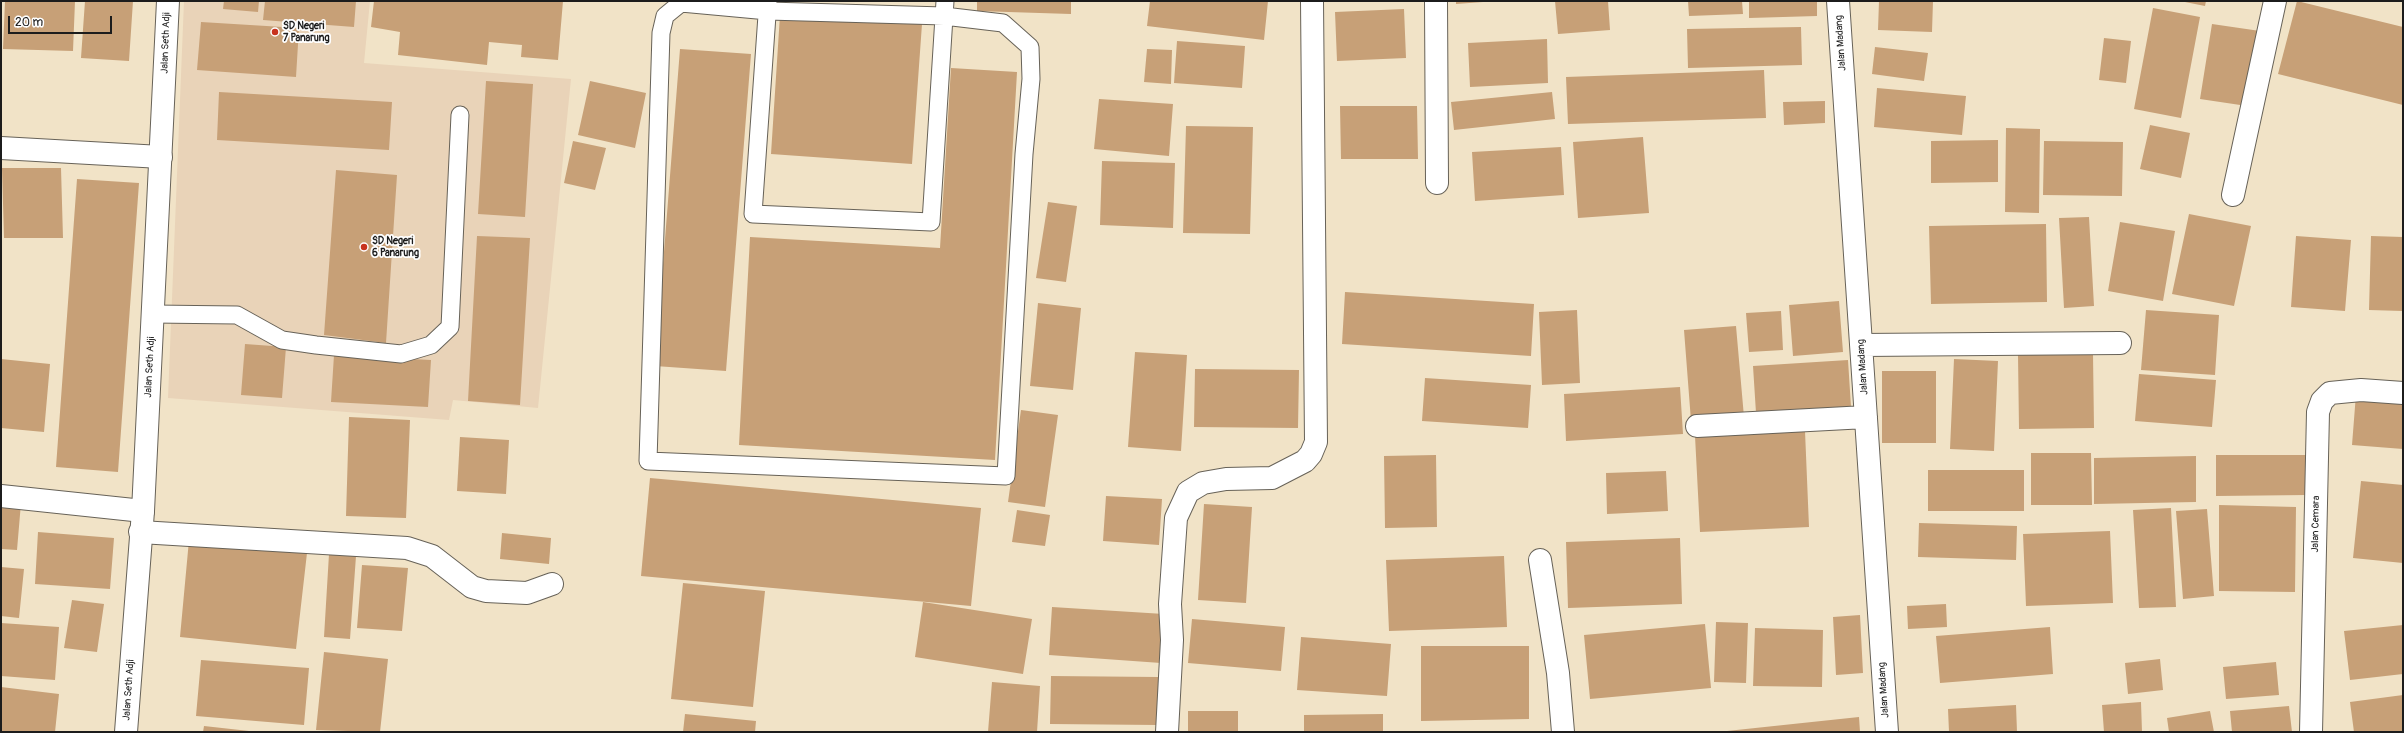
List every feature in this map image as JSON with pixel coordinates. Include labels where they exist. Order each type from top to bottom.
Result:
[{"type":"street","name":"Jalan Seth Adji","points":[[126,732],[141,522],[153,314],[168,1]]},
{"type":"street","points":[[1167,732],[1172,640],[1170,604],[1176,518],[1188,492],[1203,483],[1226,479],[1272,478],[1305,461],[1311,454],[1316,442],[1312,1]]},
{"type":"street","points":[[1436,1],[1437,183]]},
{"type":"street","name":"Jalan Madang","points":[[1838,1],[1887,732]]},
{"type":"street","points":[[2233,195],[2275,1]]},
{"type":"street","points":[[1,148],[161,157]]},
{"type":"street","points":[[1861,345],[2120,343]]},
{"type":"street","name":"Jalan Cemara","points":[[2311,732],[2318,412],[2322,401],[2330,393],[2360,390],[2403,393]]},
{"type":"street","points":[[1697,426],[1866,417]]},
{"type":"street","points":[[1,496],[141,522],[407,548],[432,556],[472,587],[486,591],[527,593],[552,584]]},
{"type":"street","points":[[1540,560],[1558,673],[1564,732]]},
{"type":"lane","points":[[681,3],[768,6],[944,9],[1003,23],[1030,48],[1031,79],[1024,154],[1006,476],[648,461],[661,33],[665,16],[681,3]]},
{"type":"lane","points":[[768,6],[753,214],[931,222],[944,9]]},
{"type":"lane","points":[[153,314],[237,315],[282,340],[316,345],[401,354],[431,345],[450,327],[460,115]]},
{"type":"shaded area","name":"SD Negeri 6 Panarung","points":[[184,1],[370,1],[364,63],[571,79],[538,408],[453,400],[449,420],[168,398]]},
{"type":"building","points":[[5,1],[75,1],[73,51],[3,49]]},
{"type":"building","points":[[85,1],[133,1],[129,61],[81,58]]},
{"type":"building","points":[[224,1],[259,1],[258,12],[223,9]]},
{"type":"building","points":[[265,1],[356,1],[354,27],[263,20]]},
{"type":"building","points":[[374,1],[563,1],[558,60],[521,57],[522,45],[489,42],[487,65],[398,55],[400,32],[371,27]]},
{"type":"building","points":[[977,1],[1071,1],[1071,14],[977,11]]},
{"type":"building","points":[[1150,1],[1268,1],[1264,40],[1147,26]]},
{"type":"building","points":[[1456,1],[1483,1],[1483,2],[1456,4]]},
{"type":"building","points":[[1555,1],[1608,1],[1610,30],[1558,34]]},
{"type":"building","points":[[1688,1],[1742,1],[1743,14],[1689,16]]},
{"type":"building","points":[[1749,1],[1817,1],[1817,16],[1749,18]]},
{"type":"building","points":[[1879,1],[1933,1],[1932,32],[1878,30]]},
{"type":"building","points":[[2180,1],[2206,1],[2205,6]]},
{"type":"building","points":[[2297,1],[2403,27],[2403,105],[2278,74]]},
{"type":"building","points":[[2153,8],[2200,17],[2181,118],[2134,109]]},
{"type":"building","points":[[1404,9],[1406,58],[1337,61],[1335,12]]},
{"type":"building","points":[[780,15],[922,24],[912,164],[771,154]]},
{"type":"building","points":[[201,22],[299,28],[296,77],[197,70]]},
{"type":"building","points":[[2212,24],[2260,31],[2247,106],[2200,99]]},
{"type":"building","points":[[1801,27],[1802,65],[1688,68],[1687,29]]},
{"type":"building","points":[[2104,38],[2131,41],[2126,83],[2099,80]]},
{"type":"building","points":[[1547,39],[1548,83],[1470,87],[1468,43]]},
{"type":"building","points":[[1177,41],[1245,46],[1242,88],[1174,83]]},
{"type":"building","points":[[1875,47],[1928,53],[1924,81],[1872,74]]},
{"type":"building","points":[[680,49],[751,54],[726,371],[655,366]]},
{"type":"building","points":[[1147,49],[1172,50],[1171,84],[1144,82]]},
{"type":"building","points":[[951,68],[1017,72],[995,460],[739,445],[750,237],[940,248]]},
{"type":"building","points":[[1764,70],[1766,118],[1568,124],[1566,77]]},
{"type":"building","points":[[486,81],[533,84],[525,217],[478,214]]},
{"type":"building","points":[[590,81],[646,93],[635,148],[578,135]]},
{"type":"building","points":[[1877,88],[1966,96],[1962,135],[1874,127]]},
{"type":"building","points":[[219,92],[392,102],[389,150],[217,140]]},
{"type":"building","points":[[1552,92],[1555,119],[1454,130],[1451,102]]},
{"type":"building","points":[[1099,99],[1173,104],[1169,156],[1094,149]]},
{"type":"building","points":[[1825,101],[1825,123],[1784,125],[1783,102]]},
{"type":"building","points":[[1340,106],[1417,106],[1418,159],[1341,159]]},
{"type":"building","points":[[2150,125],[2190,133],[2181,178],[2140,169]]},
{"type":"building","points":[[1186,126],[1253,127],[1250,234],[1183,233]]},
{"type":"building","points":[[2006,128],[2040,129],[2039,213],[2005,212]]},
{"type":"building","points":[[1643,137],[1649,213],[1578,218],[1573,142]]},
{"type":"building","points":[[1998,140],[1998,182],[1931,183],[1931,141]]},
{"type":"building","points":[[573,141],[606,148],[595,190],[564,183]]},
{"type":"building","points":[[2044,141],[2123,142],[2122,196],[2043,195]]},
{"type":"building","points":[[1561,147],[1564,195],[1475,201],[1472,152]]},
{"type":"building","points":[[1102,161],[1175,163],[1173,228],[1100,225]]},
{"type":"building","points":[[2,168],[61,168],[63,238],[4,238]]},
{"type":"building","points":[[336,170],[397,175],[386,343],[324,335]]},
{"type":"building","points":[[77,179],[139,183],[118,472],[56,467]]},
{"type":"building","points":[[1048,202],[1077,206],[1066,282],[1036,278]]},
{"type":"building","points":[[2189,214],[2251,226],[2234,306],[2172,294]]},
{"type":"building","points":[[2089,217],[2094,306],[2064,308],[2059,218]]},
{"type":"building","points":[[2120,222],[2175,231],[2163,301],[2108,291]]},
{"type":"building","points":[[2046,224],[2047,302],[1931,304],[1929,226]]},
{"type":"building","points":[[477,236],[530,238],[520,405],[468,401]]},
{"type":"building","points":[[2296,236],[2351,240],[2345,311],[2291,307]]},
{"type":"building","points":[[2371,236],[2403,237],[2403,311],[2369,310]]},
{"type":"building","points":[[1345,292],[1534,304],[1531,356],[1342,344]]},
{"type":"building","points":[[1839,301],[1843,352],[1793,356],[1789,305]]},
{"type":"building","points":[[1038,303],[1081,308],[1073,390],[1030,386]]},
{"type":"building","points":[[1577,310],[1580,383],[1542,385],[1539,312]]},
{"type":"building","points":[[2146,310],[2219,315],[2215,375],[2141,370]]},
{"type":"building","points":[[1781,311],[1783,350],[1749,352],[1746,313]]},
{"type":"building","points":[[1736,326],[1744,417],[1691,421],[1684,330]]},
{"type":"building","points":[[245,344],[286,347],[282,398],[241,395]]},
{"type":"building","points":[[1135,352],[1187,355],[1181,451],[1128,447]]},
{"type":"building","points":[[2093,354],[2094,428],[2019,429],[2018,355]]},
{"type":"building","points":[[334,355],[431,360],[428,407],[331,402]]},
{"type":"building","points":[[1,359],[50,364],[44,432],[1,428]]},
{"type":"building","points":[[1954,359],[1998,361],[1994,451],[1950,449]]},
{"type":"building","points":[[1848,360],[1851,407],[1756,413],[1753,366]]},
{"type":"building","points":[[1195,369],[1299,370],[1298,428],[1194,427]]},
{"type":"building","points":[[1882,371],[1936,371],[1936,443],[1882,443]]},
{"type":"building","points":[[2139,374],[2216,380],[2212,427],[2135,421]]},
{"type":"building","points":[[1425,378],[1531,385],[1528,428],[1422,421]]},
{"type":"building","points":[[1680,387],[1683,434],[1566,441],[1564,394]]},
{"type":"building","points":[[2356,394],[2403,397],[2403,449],[2352,445]]},
{"type":"building","points":[[1021,410],[1058,415],[1045,507],[1008,502]]},
{"type":"building","points":[[349,417],[410,420],[406,518],[346,516]]},
{"type":"building","points":[[1805,431],[1809,527],[1700,532],[1695,436]]},
{"type":"building","points":[[460,437],[509,440],[506,494],[457,491]]},
{"type":"building","points":[[2031,453],[2091,453],[2092,505],[2031,505]]},
{"type":"building","points":[[1436,455],[1437,527],[1385,528],[1384,456]]},
{"type":"building","points":[[2216,455],[2307,455],[2307,495],[2216,496]]},
{"type":"building","points":[[2196,456],[2196,502],[2094,504],[2094,458]]},
{"type":"building","points":[[1928,470],[2024,470],[2024,511],[1928,511]]},
{"type":"building","points":[[1666,471],[1668,511],[1607,514],[1606,473]]},
{"type":"building","points":[[650,478],[981,508],[971,606],[641,576]]},
{"type":"building","points":[[2361,481],[2403,485],[2403,563],[2353,558]]},
{"type":"building","points":[[1106,496],[1162,499],[1159,545],[1103,541]]},
{"type":"building","points":[[1,501],[21,503],[17,550],[1,549]]},
{"type":"building","points":[[1204,504],[1252,507],[1246,603],[1198,600]]},
{"type":"building","points":[[2219,505],[2296,507],[2295,592],[2219,591]]},
{"type":"building","points":[[2171,508],[2176,607],[2139,608],[2133,510]]},
{"type":"building","points":[[2207,509],[2214,596],[2183,599],[2176,511]]},
{"type":"building","points":[[1017,510],[1050,515],[1045,546],[1012,542]]},
{"type":"building","points":[[1919,523],[2017,526],[2016,560],[1918,557]]},
{"type":"building","points":[[2110,531],[2113,603],[2026,606],[2023,534]]},
{"type":"building","points":[[38,532],[114,538],[110,589],[35,584]]},
{"type":"building","points":[[502,533],[551,538],[549,564],[500,559]]},
{"type":"building","points":[[1680,538],[1682,604],[1568,608],[1566,542]]},
{"type":"building","points":[[189,540],[307,553],[296,649],[180,637]]},
{"type":"building","points":[[329,554],[356,556],[350,639],[324,637]]},
{"type":"building","points":[[1504,556],[1507,627],[1389,631],[1386,560]]},
{"type":"building","points":[[362,565],[408,568],[402,631],[357,628]]},
{"type":"building","points":[[1,567],[24,569],[19,618],[1,616]]},
{"type":"building","points":[[683,583],[765,591],[753,707],[671,699]]},
{"type":"building","points":[[72,600],[104,604],[97,652],[64,648]]},
{"type":"building","points":[[923,602],[1032,619],[1023,674],[915,657]]},
{"type":"building","points":[[1946,604],[1947,627],[1908,629],[1907,606]]},
{"type":"building","points":[[1052,607],[1164,614],[1161,663],[1049,655]]},
{"type":"building","points":[[1860,615],[1863,673],[1836,675],[1833,617]]},
{"type":"building","points":[[1192,619],[1285,627],[1281,671],[1188,663]]},
{"type":"building","points":[[1716,622],[1748,623],[1746,683],[1714,682]]},
{"type":"building","points":[[1,623],[59,627],[55,680],[1,676]]},
{"type":"building","points":[[1705,624],[1711,688],[1590,699],[1584,635]]},
{"type":"building","points":[[2403,625],[2403,674],[2350,680],[2344,631]]},
{"type":"building","points":[[2050,627],[2053,674],[1940,683],[1936,636]]},
{"type":"building","points":[[1755,628],[1823,630],[1822,687],[1753,686]]},
{"type":"building","points":[[1301,637],[1391,644],[1387,696],[1297,690]]},
{"type":"building","points":[[1421,646],[1529,646],[1529,719],[1421,721]]},
{"type":"building","points":[[324,652],[388,659],[380,732],[316,730]]},
{"type":"building","points":[[2160,659],[2163,690],[2128,694],[2125,663]]},
{"type":"building","points":[[201,660],[309,668],[304,725],[196,716]]},
{"type":"building","points":[[2276,662],[2279,695],[2226,699],[2223,667]]},
{"type":"building","points":[[1051,676],[1158,677],[1158,725],[1050,724]]},
{"type":"building","points":[[992,682],[1040,686],[1037,732],[988,732]]},
{"type":"building","points":[[1,687],[59,694],[55,732],[1,732]]},
{"type":"building","points":[[2403,695],[2403,732],[2354,732],[2350,702]]},
{"type":"building","points":[[2141,702],[2142,732],[2104,732],[2102,705]]},
{"type":"building","points":[[2016,705],[2017,732],[1949,732],[1948,709]]},
{"type":"building","points":[[2289,706],[2292,732],[2232,732],[2230,711]]},
{"type":"building","points":[[1188,711],[1238,711],[1238,732],[1188,732]]},
{"type":"building","points":[[2210,711],[2214,732],[2169,732],[2167,718]]},
{"type":"building","points":[[685,714],[756,721],[755,732],[683,732]]},
{"type":"building","points":[[1383,714],[1383,732],[1304,732],[1304,715]]},
{"type":"building","points":[[1859,717],[1860,732],[1727,732],[1727,731]]},
{"type":"building","points":[[204,726],[249,731],[249,732],[203,732]]},
{"type":"place","name":"SD Negeri 7 Panarung","points":[[275,32]]},
{"type":"place","name":"SD Negeri 6 Panarung","points":[[364,247]]}]
